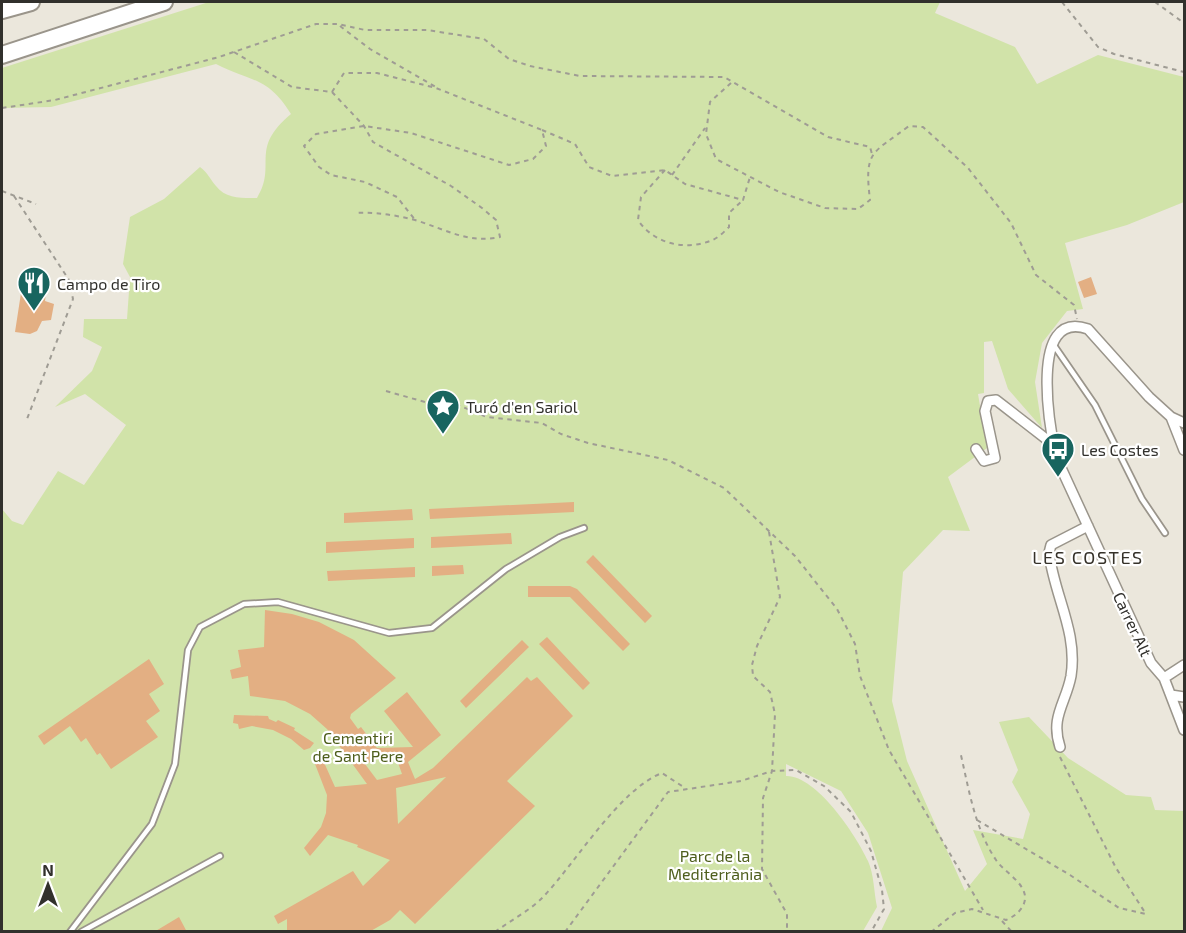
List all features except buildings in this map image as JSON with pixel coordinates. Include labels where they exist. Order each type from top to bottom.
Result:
[{"type":"highway","points":[[2,10],[31,2]]},
{"type":"highway","points":[[2,55],[164,2]]},
{"type":"street","points":[[1053,344],[1065,329],[1078,325],[1088,329],[1149,397],[1171,417],[1185,423]]},
{"type":"street","name":"Carrer Alt","points":[[1053,344],[1047,360],[1056,457],[1151,663],[1164,678],[1185,730]]},
{"type":"street","points":[[976,449],[984,461],[995,458],[985,411],[988,401],[996,399],[1054,445]]},
{"type":"street","points":[[1171,417],[1184,447]]},
{"type":"street","points":[[1060,747],[1057,718],[1068,689],[1073,657],[1067,614],[1050,565],[1049,553],[1051,545],[1088,526]]},
{"type":"street","points":[[1164,678],[1185,665]]},
{"type":"street","points":[[1171,695],[1185,697]]},
{"type":"lane","points":[[1053,344],[1095,405],[1142,499],[1165,533]]},
{"type":"lane","points":[[70,932],[152,824],[175,764],[188,650],[200,627],[244,604],[279,602],[389,633],[432,628],[506,569],[560,537],[584,528]]},
{"type":"lane","points":[[81,932],[220,856]]},
{"type":"path","points":[[1062,2],[1098,47],[1114,54],[1185,72]]},
{"type":"path","points":[[1155,2],[1185,23]]},
{"type":"path","points":[[2,108],[55,100],[234,52],[316,24],[338,24],[365,30],[426,30],[484,39],[509,59],[530,66],[580,76],[724,78],[828,136],[870,147],[872,154]]},
{"type":"path","points":[[338,24],[370,49],[439,90]]},
{"type":"path","points":[[234,52],[292,87],[332,92],[364,126],[372,142],[451,186],[482,208],[496,220],[500,237],[484,241],[469,240],[416,220],[386,213],[355,213]]},
{"type":"path","points":[[332,92],[344,73],[377,73],[439,90],[575,144],[589,167],[612,176],[664,170],[685,184],[743,200]]},
{"type":"path","points":[[732,82],[710,102],[706,134],[716,159],[780,192],[825,208],[858,209],[870,200],[866,170],[872,154],[909,126],[923,127],[968,168],[1011,223],[1035,275],[1074,305],[1078,325]]},
{"type":"path","points":[[416,220],[397,198],[365,182],[331,175],[319,166],[304,146],[316,134],[364,126],[411,133],[510,165],[533,159],[546,146],[542,130]]},
{"type":"path","points":[[672,175],[706,127]]},
{"type":"path","points":[[664,170],[641,197],[638,220],[646,232],[662,241],[687,246],[712,241],[729,227],[729,213],[743,200],[750,176]]},
{"type":"path","points":[[2,190],[36,204]]},
{"type":"path","points":[[14,196],[69,280],[73,299],[27,419]]},
{"type":"path","points":[[387,391],[432,404],[453,403],[487,417],[542,423],[561,434],[588,443],[668,460],[724,488],[795,556],[837,609],[855,644],[860,676],[889,750],[983,910]]},
{"type":"path","points":[[769,531],[780,597],[757,646],[752,665],[753,676],[770,692],[775,714],[772,771],[763,798],[762,869],[788,914],[787,932]]},
{"type":"path","points":[[976,820],[1070,875],[1119,908],[1146,914],[1116,868],[1060,761],[1060,747]]},
{"type":"path","points":[[960,751],[976,820],[998,863],[1017,882],[1025,895],[1018,913],[1011,918],[1001,920]]},
{"type":"path","points":[[565,932],[668,792],[741,781],[772,771],[796,770],[824,786],[851,812],[871,851],[882,890],[884,909],[871,932]]},
{"type":"path","points":[[495,932],[542,898],[631,794],[652,777],[662,773],[685,788]]},
{"type":"path","points":[[930,932],[955,913],[972,909],[983,910],[1001,920],[1012,932]]},
{"type":"green space","points":[[209,2],[940,2],[935,13],[1015,47],[1037,84],[1098,55],[1184,77],[1184,202],[1127,225],[1065,243],[1083,309],[1067,311],[1042,343],[1035,382],[1042,428],[1008,389],[992,341],[984,342],[984,393],[978,394],[987,448],[948,477],[970,531],[943,530],[903,572],[892,701],[907,761],[965,891],[987,864],[973,830],[1023,839],[1030,814],[1012,782],[1018,770],[999,722],[1029,717],[1068,758],[1126,795],[1151,797],[1155,810],[1184,811],[1184,931],[881,931],[892,908],[868,833],[841,791],[786,764],[786,776],[798,778],[810,785],[834,808],[868,861],[877,907],[863,931],[2,931],[2,509],[12,521],[23,525],[58,471],[84,485],[126,425],[85,394],[55,407],[92,371],[102,347],[83,337],[84,319],[127,319],[130,277],[123,264],[130,217],[164,199],[200,167],[225,193],[235,197],[257,198],[263,186],[270,138],[291,114],[275,93],[267,87],[216,64],[51,107],[2,108],[2,68]]},
{"type":"place","name":"Campo de Tiro","points":[[34,312]]},
{"type":"place","name":"Turó d'en Sariol","points":[[443,435]]},
{"type":"place","name":"Les Costes","points":[[1058,478]]},
{"type":"district","name":"LES COSTES","points":[[1088,557]]},
{"type":"park label","name":"Cementiri de Sant Pere","points":[[358,746]]},
{"type":"park label","name":"Parc de la Mediterrània","points":[[715,864]]}]
